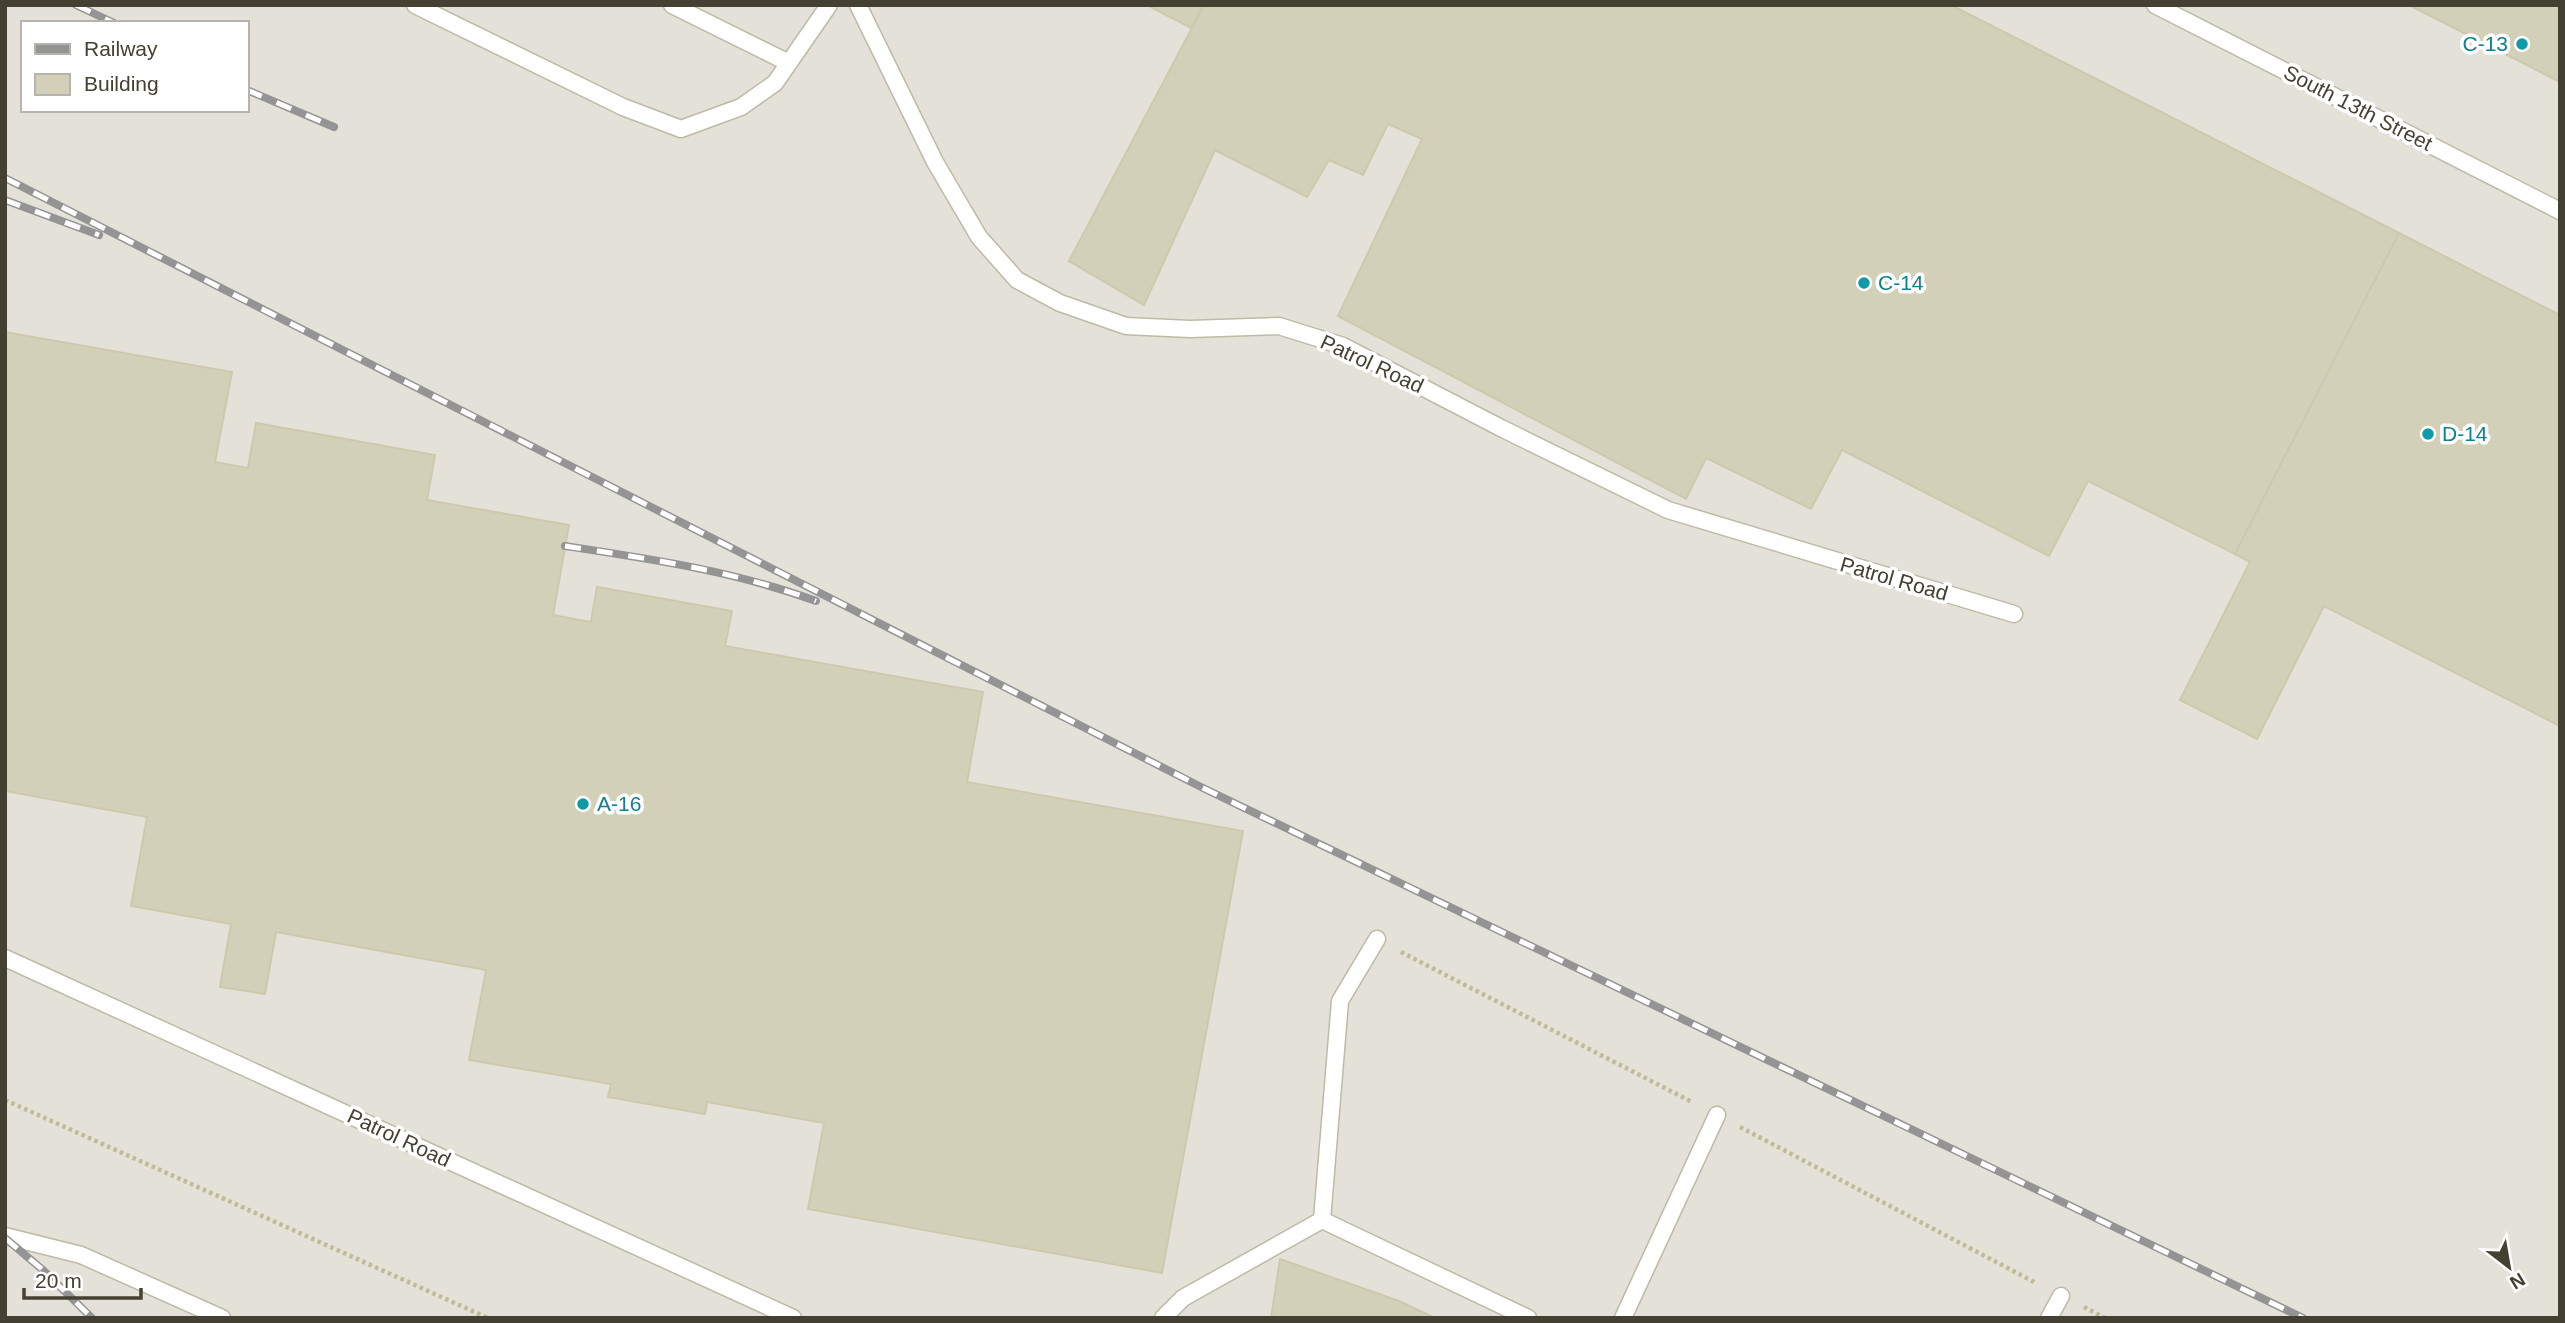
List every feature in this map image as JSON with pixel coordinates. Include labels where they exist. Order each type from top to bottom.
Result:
[{"type":"lane","points":[[415,5],[624,107],[681,129],[741,107],[775,83],[829,5]]},
{"type":"lane","points":[[672,5],[789,63]]},
{"type":"lane","name":"Patrol Road","points":[[858,5],[935,163],[979,237],[1017,280],[1060,303],[1126,326],[1279,326],[1343,345],[1501,428],[1668,510],[2014,614]]},
{"type":"lane","name":"South 13th Street","points":[[2155,5],[2560,211]]},
{"type":"lane","points":[[1322,1220],[1340,1001],[1377,939]]},
{"type":"lane","name":"Patrol Road","points":[[5,958],[793,1318]]},
{"type":"lane","points":[[1623,1318],[1717,1115]]},
{"type":"lane","points":[[1163,1318],[1183,1298],[1322,1220]]},
{"type":"lane","points":[[1322,1220],[1528,1318]]},
{"type":"lane","points":[[5,1236],[82,1255],[222,1318]]},
{"type":"lane","points":[[2049,1318],[2061,1296]]},
{"type":"path","points":[[5,1100],[488,1318]]},
{"type":"shaded area","points":[[5,5],[2560,5],[2560,1318],[5,1318]]},
{"type":"building","points":[[1147,5],[1204,5],[1191,28]]},
{"type":"building","name":"C-14","points":[[1204,5],[1951,5],[2399,233],[2235,554],[2088,481],[2049,556],[1842,450],[1811,509],[1706,458],[1686,499],[1338,316],[1422,139],[1388,124],[1363,175],[1329,160],[1307,197],[1215,150],[1144,305],[1069,261]]},
{"type":"building","name":"C-13","points":[[2409,5],[2560,5],[2560,82]]},
{"type":"building","name":"D-14","points":[[2399,233],[2560,315],[2560,726],[2324,606],[2257,739],[2180,700],[2250,562],[2235,554]]},
{"type":"building","name":"A-16","points":[[5,332],[232,372],[215,462],[248,468],[256,423],[435,455],[427,500],[569,525],[553,615],[591,622],[597,587],[732,611],[725,646],[983,692],[967,782],[1243,831],[1162,1273],[808,1209],[824,1123],[707,1102],[705,1114],[608,1097],[611,1084],[469,1060],[486,970],[276,932],[265,994],[220,987],[231,924],[131,906],[147,817],[5,791]]},
{"type":"building","points":[[1280,1259],[1399,1301],[1435,1318],[1271,1318]]},
{"type":"railway","points":[[76,5],[110,21]]},
{"type":"railway","points":[[248,90],[334,127]]},
{"type":"railway","points":[[5,178],[1203,788],[2303,1318]]},
{"type":"railway","points":[[5,200],[99,235]]},
{"type":"railway","points":[[565,546],[723,574],[816,601]]},
{"type":"railway","points":[[5,1238],[43,1270],[92,1318]]},
{"type":"place","name":"C-13","points":[[2522,44]]},
{"type":"place","name":"C-14","points":[[1864,283]]},
{"type":"place","name":"D-14","points":[[2428,434]]},
{"type":"place","name":"A-16","points":[[583,804]]}]
